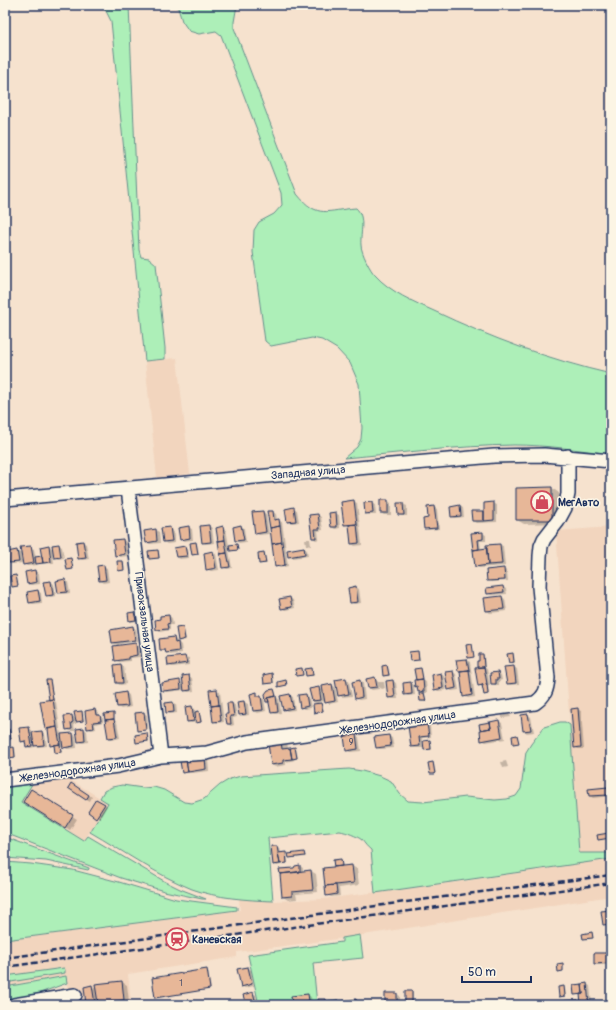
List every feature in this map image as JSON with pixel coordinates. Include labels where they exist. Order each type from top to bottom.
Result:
[{"type":"street","name":"Западная улица","points":[[5,499],[494,456],[568,456],[611,461]]},
{"type":"street","name":"Железнодорожная улица","points":[[5,780],[118,766],[161,756],[208,753],[248,742],[532,704],[538,701],[546,692],[548,678],[540,587],[541,551],[544,539],[558,521],[565,508],[568,494],[568,456]]},
{"type":"street","name":"Привокзальная улица","points":[[128,489],[161,756]]},
{"type":"street","points":[[14,1005],[76,995]]},
{"type":"shaded area","points":[[177,358],[190,474],[157,478],[145,361]]},
{"type":"shaded area","points":[[611,527],[611,853],[579,853],[556,531]]},
{"type":"shaded area","points":[[66,777],[108,803],[84,841],[20,802],[34,781]]},
{"type":"shaded area","points":[[611,859],[611,896],[338,939],[237,952],[237,957],[128,974],[131,1003],[113,1005],[70,1005],[66,976],[5,987],[5,940],[240,910],[239,899],[273,901],[323,899],[457,882]]},
{"type":"green space","points":[[103,5],[129,5],[139,250],[141,257],[149,258],[156,264],[165,359],[145,361],[111,21]]},
{"type":"green space","points":[[177,5],[237,5],[234,28],[297,194],[311,207],[324,212],[356,208],[362,220],[362,252],[375,275],[388,287],[410,300],[499,339],[543,355],[611,374],[611,454],[551,447],[514,445],[450,448],[344,458],[357,447],[361,439],[362,428],[359,384],[350,363],[337,349],[322,340],[312,338],[271,346],[265,341],[253,252],[254,230],[259,222],[274,214],[282,205],[281,193],[221,35],[216,31],[199,34],[189,31],[182,21]]},
{"type":"green space","points":[[565,722],[570,725],[579,853],[611,853],[611,859],[375,893],[371,850],[362,840],[357,837],[340,831],[268,838],[273,901],[263,901],[221,896],[192,889],[153,870],[90,832],[108,803],[100,798],[104,791],[112,787],[122,785],[143,788],[154,787],[164,790],[184,802],[192,803],[204,799],[220,785],[230,779],[241,776],[349,769],[380,776],[391,781],[400,794],[408,801],[423,802],[466,797],[495,800],[507,799],[516,796],[521,789],[526,752],[531,744],[544,727]]},
{"type":"green space","points":[[34,781],[21,802],[84,841],[88,836],[164,881],[206,899],[164,891],[121,878],[5,833],[5,784]]},
{"type":"green space","points":[[5,837],[89,869],[46,861],[5,858]]},
{"type":"green space","points":[[5,862],[73,870],[176,899],[237,907],[237,910],[5,940]]},
{"type":"green space","points":[[360,935],[363,958],[313,963],[317,1005],[259,1005],[248,955],[342,942],[342,938]]},
{"type":"green space","points":[[64,968],[65,973],[5,983],[5,976]]},
{"type":"green space","points":[[66,976],[67,983],[21,1000],[5,1003],[5,987]]},
{"type":"building","points":[[552,487],[552,520],[516,520],[516,488]]},
{"type":"building","points":[[354,500],[357,524],[344,525],[341,502]]},
{"type":"building","points":[[380,500],[388,500],[388,513],[380,513]]},
{"type":"building","points":[[372,502],[373,513],[365,514],[364,503]]},
{"type":"building","points":[[494,502],[494,520],[484,521],[484,503]]},
{"type":"building","points":[[397,503],[403,503],[404,515],[398,515]]},
{"type":"building","points":[[460,505],[461,516],[451,517],[450,507]]},
{"type":"building","points":[[434,506],[437,528],[424,529],[423,519],[428,518],[427,507]]},
{"type":"building","points":[[294,507],[296,521],[287,522],[285,509]]},
{"type":"building","points":[[263,511],[266,532],[255,534],[252,512]]},
{"type":"building","points":[[267,511],[273,511],[274,520],[279,519],[280,526],[270,528]]},
{"type":"building","points":[[471,511],[484,511],[484,521],[472,521]]},
{"type":"building","points":[[336,512],[337,527],[331,527],[329,513]]},
{"type":"building","points":[[318,514],[320,529],[315,529],[316,538],[312,538],[309,515]]},
{"type":"building","points":[[357,524],[359,543],[351,544],[349,525]]},
{"type":"building","points":[[209,525],[211,542],[202,543],[200,526]]},
{"type":"building","points":[[241,525],[244,540],[235,541],[233,527]]},
{"type":"building","points":[[189,526],[190,538],[180,540],[178,528]]},
{"type":"building","points":[[223,526],[225,540],[218,541],[216,528]]},
{"type":"building","points":[[280,526],[282,542],[272,544],[270,528]]},
{"type":"building","points":[[170,527],[172,541],[163,542],[161,528]]},
{"type":"building","points":[[156,529],[157,541],[146,543],[144,531]]},
{"type":"building","points":[[483,532],[483,539],[478,540],[479,549],[473,550],[471,533]]},
{"type":"building","points":[[123,539],[125,554],[115,556],[113,540]]},
{"type":"building","points":[[225,540],[227,553],[220,554],[218,541]]},
{"type":"building","points":[[83,541],[86,558],[78,559],[76,542]]},
{"type":"building","points":[[196,542],[198,554],[192,555],[190,543]]},
{"type":"building","points":[[282,542],[285,565],[275,567],[272,544]]},
{"type":"building","points":[[59,544],[61,557],[54,558],[52,545]]},
{"type":"building","points":[[237,544],[238,550],[230,551],[229,545]]},
{"type":"building","points":[[500,544],[502,564],[488,565],[486,545]]},
{"type":"building","points":[[49,545],[51,562],[43,563],[40,547]]},
{"type":"building","points":[[31,546],[34,563],[23,565],[20,547]]},
{"type":"building","points":[[185,546],[187,556],[176,557],[174,548]]},
{"type":"building","points":[[304,547],[305,554],[288,557],[287,550]]},
{"type":"building","points":[[487,548],[488,565],[475,567],[473,550]]},
{"type":"building","points":[[17,550],[19,562],[9,563],[7,552]]},
{"type":"building","points":[[158,550],[159,558],[149,559],[148,551]]},
{"type":"building","points":[[213,551],[216,568],[206,570],[204,553]]},
{"type":"building","points":[[264,552],[266,563],[259,564],[258,553]]},
{"type":"building","points":[[227,553],[230,567],[222,568],[220,554]]},
{"type":"building","points":[[42,556],[43,563],[36,564],[35,557]]},
{"type":"building","points":[[71,558],[73,569],[67,570],[65,559]]},
{"type":"building","points":[[117,561],[123,561],[124,570],[118,571]]},
{"type":"building","points":[[104,565],[106,580],[99,581],[97,566]]},
{"type":"building","points":[[504,568],[505,580],[487,581],[486,570]]},
{"type":"building","points":[[35,570],[37,582],[27,584],[25,572]]},
{"type":"building","points":[[16,575],[18,586],[12,587],[10,576]]},
{"type":"building","points":[[65,579],[67,592],[58,593],[56,581]]},
{"type":"building","points":[[51,581],[53,595],[46,596],[43,582]]},
{"type":"building","points":[[356,586],[358,602],[350,603],[348,588]]},
{"type":"building","points":[[503,586],[504,592],[487,594],[486,588]]},
{"type":"building","points":[[38,590],[40,601],[29,603],[27,592]]},
{"type":"building","points":[[502,596],[504,609],[486,611],[484,598]]},
{"type":"building","points":[[290,597],[292,607],[281,609],[279,599]]},
{"type":"building","points":[[134,612],[136,620],[129,621],[128,613]]},
{"type":"building","points":[[169,615],[170,623],[167,624],[168,629],[156,630],[155,620],[160,619],[160,616]]},
{"type":"building","points":[[133,626],[135,640],[112,643],[110,630]]},
{"type":"building","points":[[183,627],[185,639],[178,641],[176,628]]},
{"type":"building","points":[[174,637],[175,643],[178,642],[179,651],[166,653],[165,650],[160,650],[159,639]]},
{"type":"building","points":[[136,643],[137,655],[128,657],[128,659],[115,661],[113,646]]},
{"type":"building","points":[[472,644],[474,657],[468,658],[466,645]]},
{"type":"building","points":[[418,651],[419,660],[410,661],[409,652]]},
{"type":"building","points":[[513,653],[514,662],[509,663],[507,654]]},
{"type":"building","points":[[479,654],[483,654],[484,667],[477,667]]},
{"type":"building","points":[[185,656],[187,663],[168,666],[167,658]]},
{"type":"building","points":[[467,659],[469,670],[458,671],[456,660]]},
{"type":"building","points":[[121,664],[123,683],[116,683],[114,665]]},
{"type":"building","points":[[387,665],[389,675],[383,676],[382,666]]},
{"type":"building","points":[[514,666],[516,683],[507,684],[504,667]]},
{"type":"building","points":[[484,667],[487,684],[478,686],[475,668]]},
{"type":"building","points":[[302,668],[303,675],[296,676],[295,669]]},
{"type":"building","points":[[312,668],[313,675],[306,676],[305,669]]},
{"type":"building","points":[[421,668],[423,679],[416,680],[414,669]]},
{"type":"building","points":[[469,670],[472,695],[463,697],[460,671]]},
{"type":"building","points":[[453,671],[456,688],[448,690],[445,672]]},
{"type":"building","points":[[498,672],[499,679],[496,679],[496,684],[491,684],[490,673]]},
{"type":"building","points":[[272,673],[273,683],[264,684],[263,675]]},
{"type":"building","points":[[441,673],[443,688],[434,690],[432,675]]},
{"type":"building","points":[[189,675],[191,690],[184,691],[182,676]]},
{"type":"building","points":[[375,677],[377,687],[368,688],[366,679]]},
{"type":"building","points":[[346,678],[349,694],[338,696],[335,680]]},
{"type":"building","points":[[423,679],[424,691],[418,692],[417,686],[415,687],[414,680]]},
{"type":"building","points":[[46,680],[50,680],[53,699],[49,700]]},
{"type":"building","points":[[180,680],[181,689],[163,691],[162,683]]},
{"type":"building","points":[[286,680],[287,685],[278,687],[278,682]]},
{"type":"building","points":[[360,680],[362,697],[355,699],[352,682]]},
{"type":"building","points":[[393,680],[395,697],[388,698],[386,681]]},
{"type":"building","points":[[411,682],[412,694],[404,695],[403,683]]},
{"type":"building","points":[[332,684],[335,701],[325,703],[322,686]]},
{"type":"building","points":[[487,684],[488,694],[484,695],[482,685]]},
{"type":"building","points":[[319,687],[321,700],[312,701],[309,689]]},
{"type":"building","points":[[217,689],[219,705],[211,706],[209,690]]},
{"type":"building","points":[[274,689],[276,696],[268,698],[269,702],[266,702],[265,694],[268,690]]},
{"type":"building","points":[[126,692],[128,706],[117,707],[115,694]]},
{"type":"building","points":[[257,692],[257,696],[261,696],[263,710],[253,711],[250,694]]},
{"type":"building","points":[[419,693],[424,693],[426,701],[420,701]]},
{"type":"building","points":[[290,694],[293,708],[283,710],[280,696]]},
{"type":"building","points":[[306,694],[308,706],[300,708],[298,695]]},
{"type":"building","points":[[276,696],[278,712],[271,713],[268,698]]},
{"type":"building","points":[[53,699],[57,727],[45,729],[40,701]]},
{"type":"building","points":[[244,701],[246,714],[239,715],[237,702]]},
{"type":"building","points":[[173,702],[174,712],[166,713],[165,703]]},
{"type":"building","points":[[227,703],[232,703],[234,716],[230,716],[231,724],[227,724],[225,714],[228,714]]},
{"type":"building","points":[[321,703],[323,711],[314,713],[313,704]]},
{"type":"building","points":[[219,705],[221,721],[213,722],[211,706]]},
{"type":"building","points":[[192,706],[194,721],[187,722],[185,707]]},
{"type":"building","points":[[578,708],[581,747],[574,748],[571,709]]},
{"type":"building","points":[[95,709],[96,715],[100,715],[101,721],[93,722],[94,728],[87,729],[85,711]]},
{"type":"building","points":[[82,711],[83,721],[76,722],[74,712]]},
{"type":"building","points":[[199,711],[201,722],[196,723],[195,712]]},
{"type":"building","points":[[144,712],[146,730],[137,731],[135,713]]},
{"type":"building","points":[[114,713],[114,719],[105,720],[104,714]]},
{"type":"building","points":[[528,714],[531,730],[523,731],[521,715]]},
{"type":"building","points":[[72,715],[72,729],[66,730],[64,716]]},
{"type":"building","points":[[114,719],[117,737],[108,738],[105,720]]},
{"type":"building","points":[[499,720],[502,737],[481,741],[480,730],[491,728],[490,722]]},
{"type":"building","points":[[490,722],[491,728],[480,730],[479,724]]},
{"type":"building","points":[[427,724],[429,736],[419,737],[420,746],[411,747],[408,726]]},
{"type":"building","points":[[29,727],[32,746],[26,747],[25,741],[21,742],[19,728]]},
{"type":"building","points":[[57,727],[60,744],[50,746],[48,729]]},
{"type":"building","points":[[84,728],[85,741],[78,742],[76,729]]},
{"type":"building","points":[[5,729],[9,729],[11,739],[5,740]]},
{"type":"building","points":[[42,731],[44,745],[34,746],[32,732]]},
{"type":"building","points":[[73,733],[74,746],[63,748],[61,734]]},
{"type":"building","points":[[147,733],[148,741],[136,743],[135,735]]},
{"type":"building","points":[[356,734],[358,749],[346,751],[344,736]]},
{"type":"building","points":[[389,735],[391,746],[376,748],[374,737]]},
{"type":"building","points":[[517,735],[519,743],[513,744],[512,736]]},
{"type":"building","points":[[430,740],[431,749],[424,750],[423,741]]},
{"type":"building","points":[[281,741],[282,749],[290,748],[292,759],[283,760],[283,763],[271,765],[268,743]]},
{"type":"building","points":[[60,744],[61,752],[55,753],[54,745]]},
{"type":"building","points":[[14,747],[15,757],[9,758],[7,748]]},
{"type":"building","points":[[295,747],[297,758],[292,759],[290,748]]},
{"type":"building","points":[[205,758],[206,769],[188,772],[186,760]]},
{"type":"building","points":[[186,760],[188,772],[182,773],[180,761]]},
{"type":"building","points":[[433,762],[435,774],[430,774],[428,763]]},
{"type":"building","points":[[71,783],[89,795],[86,800],[68,788]]},
{"type":"building","points":[[608,787],[609,795],[589,796],[588,789]]},
{"type":"building","points":[[31,789],[73,815],[65,828],[23,802]]},
{"type":"building","points":[[96,799],[105,804],[96,818],[88,812]]},
{"type":"building","points":[[609,833],[610,838],[598,840],[597,835]]},
{"type":"building","points":[[271,846],[277,846],[280,864],[273,865]]},
{"type":"building","points":[[286,852],[287,863],[280,864],[278,853]]},
{"type":"building","points":[[304,852],[305,856],[289,858],[288,854]]},
{"type":"building","points":[[341,859],[342,866],[334,867],[333,860]]},
{"type":"building","points":[[300,865],[300,872],[280,874],[279,869],[294,868],[295,866]]},
{"type":"building","points":[[352,865],[354,883],[325,886],[323,868]]},
{"type":"building","points":[[311,870],[313,890],[292,892],[292,896],[282,897],[280,874]]},
{"type":"building","points":[[336,885],[337,894],[326,896],[325,886]]},
{"type":"building","points":[[611,910],[611,924],[603,925],[601,911]]},
{"type":"building","points":[[592,932],[593,938],[583,939],[582,934]]},
{"type":"building","points":[[594,953],[609,953],[609,963],[594,964]]},
{"type":"building","points":[[563,963],[563,971],[558,972],[557,964]]},
{"type":"building","points":[[248,967],[252,984],[241,987],[237,969]]},
{"type":"building","name":"Каневская","points":[[207,969],[210,989],[155,998],[152,978]]},
{"type":"building","points":[[122,981],[124,1000],[98,1003],[95,984]]},
{"type":"building","points":[[587,983],[589,1005],[581,1005],[580,994],[583,994],[582,984]]},
{"type":"building","points":[[582,984],[583,994],[574,995],[573,985]]},
{"type":"building","points":[[92,985],[95,1004],[86,1005],[84,987]]},
{"type":"building","points":[[564,986],[565,996],[559,997],[558,987]]},
{"type":"building","points":[[405,991],[412,991],[412,1002],[405,1002]]},
{"type":"building","points":[[253,992],[256,1004],[246,1005],[243,995]]},
{"type":"building","points":[[385,993],[397,993],[397,1003],[385,1003]]},
{"type":"building","points":[[308,994],[309,1001],[292,1003],[291,996]]},
{"type":"building","points":[[318,999],[326,999],[326,1004],[319,1005]]},
{"type":"building","points":[[356,999],[357,1005],[344,1005],[343,1001]]},
{"type":"building","points":[[338,1000],[339,1005],[329,1005],[329,1001]]},
{"type":"building","points":[[578,1000],[579,1005],[566,1005],[565,1001]]},
{"type":"railway","points":[[5,958],[611,875]]},
{"type":"railway","points":[[5,967],[611,883]]},
{"type":"place","name":"МегАвто","points":[[542,502]]},
{"type":"place","name":"Каневская","points":[[177,939]]}]
